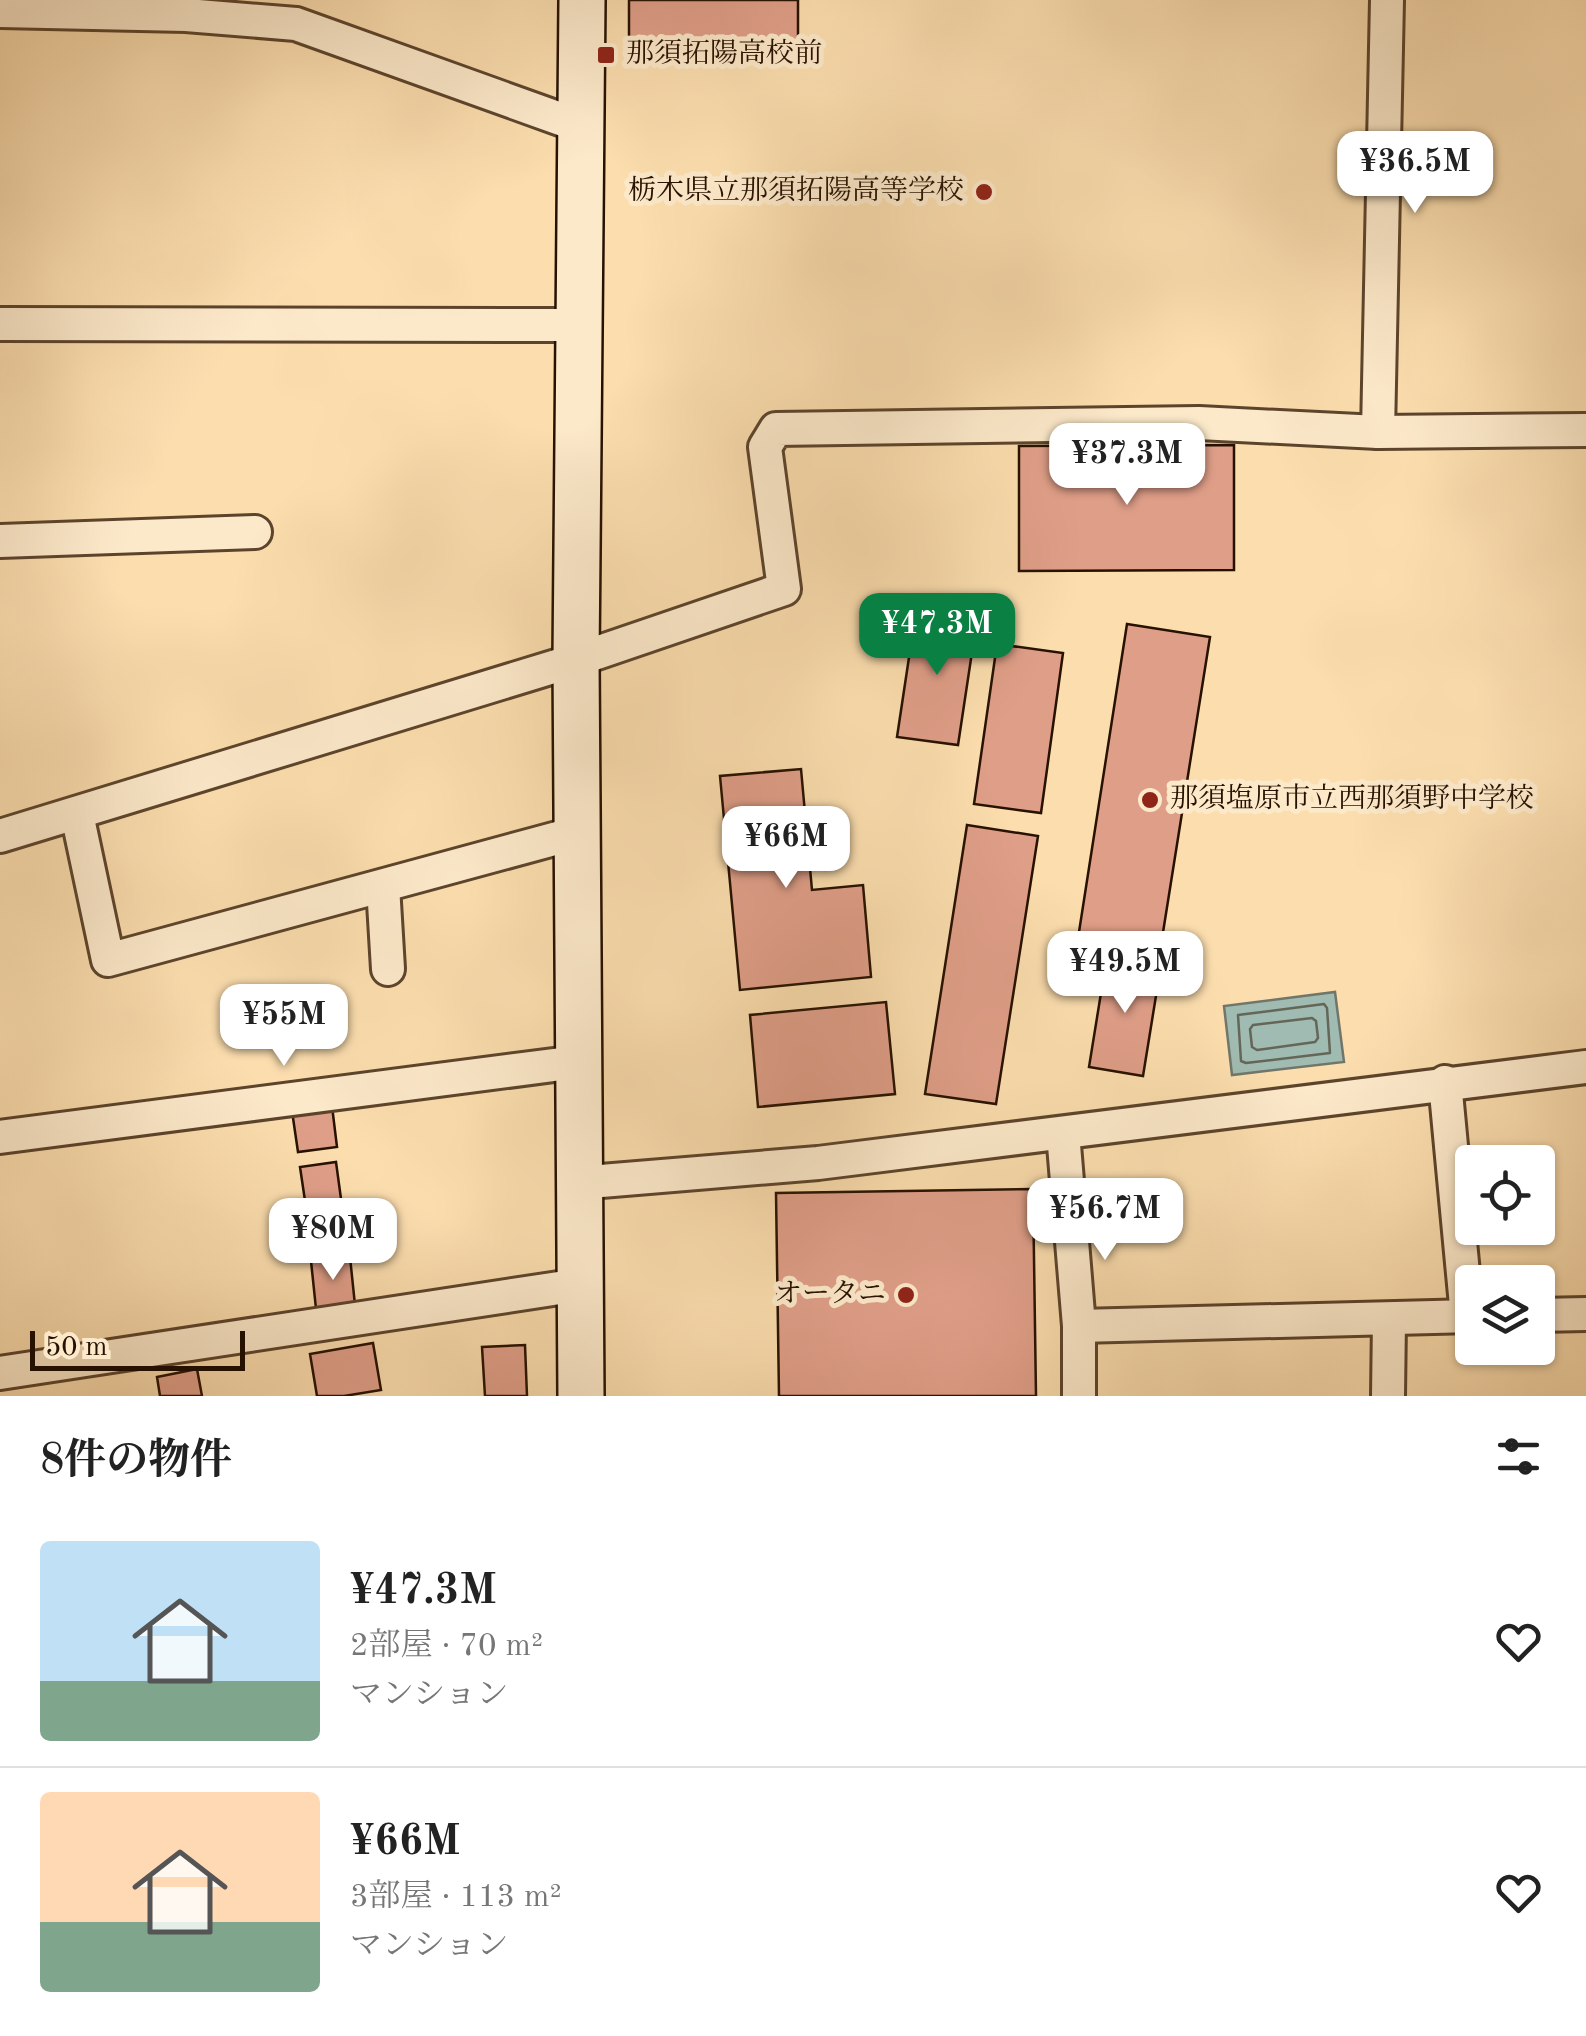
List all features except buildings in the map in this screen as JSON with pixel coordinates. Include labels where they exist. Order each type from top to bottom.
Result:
[{"type":"street","points":[[581,1396],[576,660],[582,0]]},
{"type":"street","points":[[1378,432],[1387,0]]},
{"type":"street","points":[[0,11],[186,15],[296,24],[580,126]]},
{"type":"street","points":[[0,324],[577,325]]},
{"type":"street","points":[[0,836],[576,660],[784,589],[765,447],[776,428],[1199,422],[1378,432],[1586,430]]},
{"type":"street","points":[[0,541],[255,532]]},
{"type":"street","points":[[77,814],[108,960],[576,833]]},
{"type":"street","points":[[383,886],[388,969]]},
{"type":"street","points":[[0,1137],[577,1062]]},
{"type":"street","points":[[577,1183],[818,1164],[1586,1066]]},
{"type":"street","points":[[1444,1082],[1464,1265]]},
{"type":"street","points":[[1063,1133],[1079,1326],[1079,1396]]},
{"type":"street","points":[[0,1373],[579,1286]]},
{"type":"street","points":[[1555,1315],[1586,1314]]},
{"type":"street","points":[[1079,1326],[1455,1317]]},
{"type":"street","points":[[1388,1396],[1390,1320]]},
{"type":"water","points":[[1335,992],[1344,1062],[1232,1075],[1224,1006]]},
{"type":"place","name":"那須拓陽高校前","points":[[606,55]]},
{"type":"place","name":"栃木県立那須拓陽高等学校","points":[[984,192]]},
{"type":"place","name":"那須塩原市立西那須野中学校","points":[[1150,800]]},
{"type":"place","name":"オータニ","points":[[906,1295]]}]
